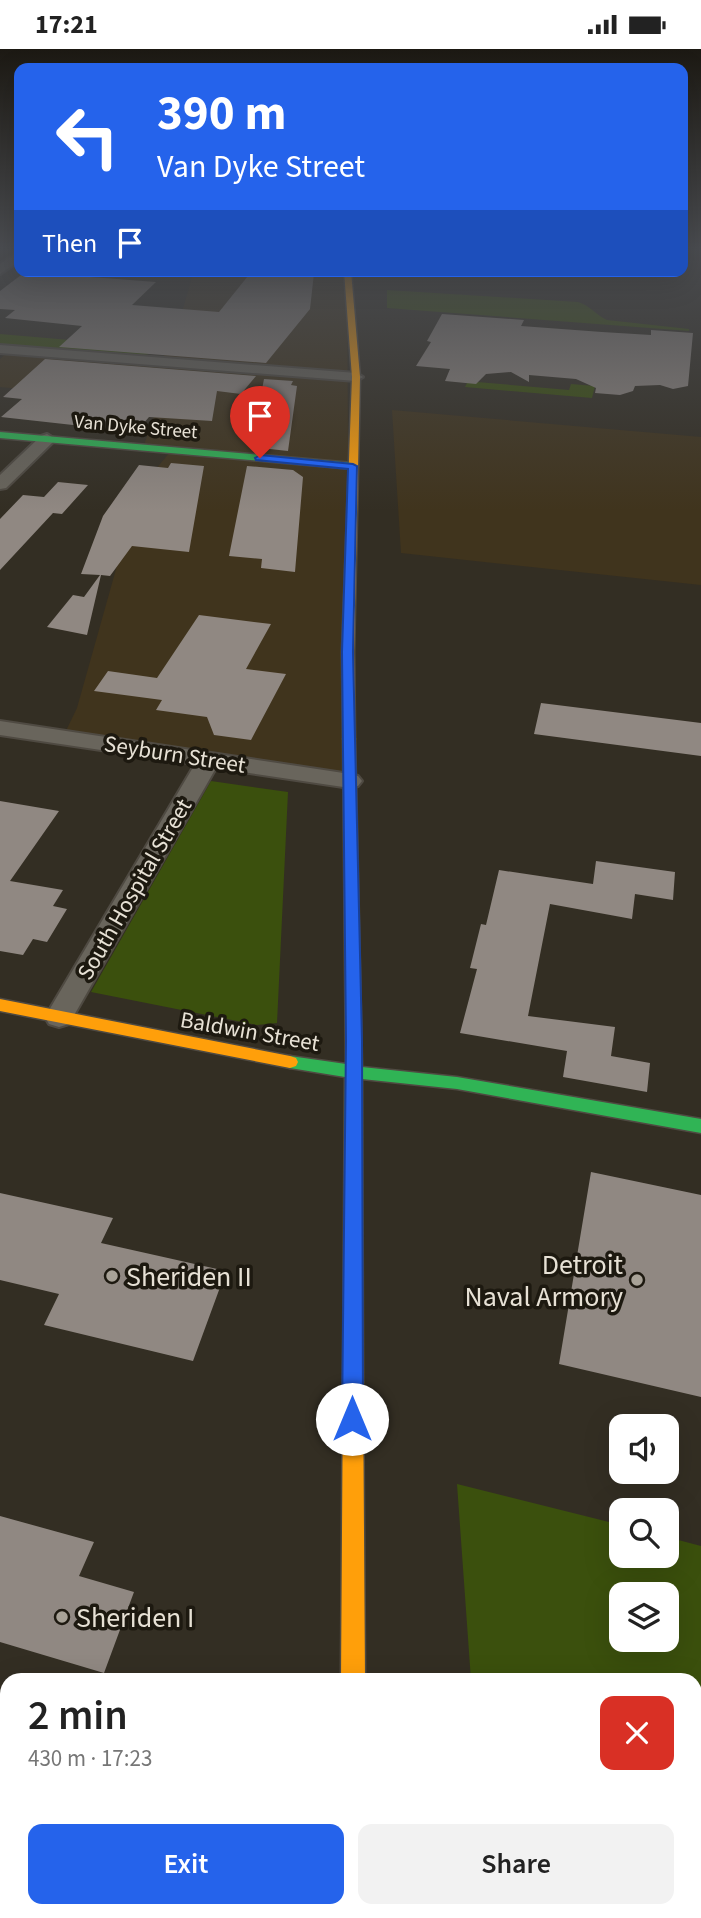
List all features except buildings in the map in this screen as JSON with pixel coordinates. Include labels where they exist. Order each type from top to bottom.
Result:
[{"type":"main road","points":[[353,336],[356,377],[348,652],[353,1072],[353,1673]]},
{"type":"main road","name":"Van Dyke Street","points":[[0,435],[353,466]]},
{"type":"main road","name":"Baldwin Street","points":[[0,1005],[353,1072],[457,1083],[701,1126]]},
{"type":"street","points":[[160,362],[165,350],[163,346]]},
{"type":"street","points":[[0,349],[356,377]]},
{"type":"street","points":[[0,484],[47,439]]},
{"type":"street","name":"Seyburn Street","points":[[0,727],[350,781]]},
{"type":"street","name":"South Hospital Street","points":[[59,1017],[209,760]]},
{"type":"shaded area","points":[[175,336],[347,336],[350,781],[63,737],[77,708],[129,523],[155,470],[171,451],[143,448],[159,402],[0,387],[0,359],[10,350],[160,362]]},
{"type":"shaded area","points":[[392,410],[701,437],[701,585],[401,553]]},
{"type":"green space","points":[[0,336],[26,336],[140,346],[149,354],[140,356],[0,344]]},
{"type":"green space","points":[[467,383],[569,390],[571,384],[595,386],[592,398],[465,387]]},
{"type":"green space","points":[[211,781],[288,792],[277,1023],[257,1025],[91,992]]},
{"type":"green space","points":[[457,1484],[609,1522],[609,1568],[679,1568],[679,1540],[701,1546],[701,1673],[470,1673]]},
{"type":"traffic: fast","points":[[0,435],[353,466]]},
{"type":"traffic: fast","points":[[349,739],[354,1041],[353,1382]]},
{"type":"traffic: fast","points":[[290,1062],[457,1083],[701,1126]]},
{"type":"traffic: slow","points":[[349,739],[348,652],[356,377],[353,336]]},
{"type":"traffic: slow","points":[[0,1005],[290,1062]]},
{"type":"traffic: slow","points":[[353,1382],[353,1673]]},
{"type":"place","name":"Sheriden II","points":[[112,1276]]},
{"type":"place","name":"Detroit Naval Armory","points":[[637,1280]]},
{"type":"place","name":"Sheriden I","points":[[62,1617]]},
{"type":"route","points":[[260,458],[353,466],[348,652],[354,1041],[352,1419]]}]
